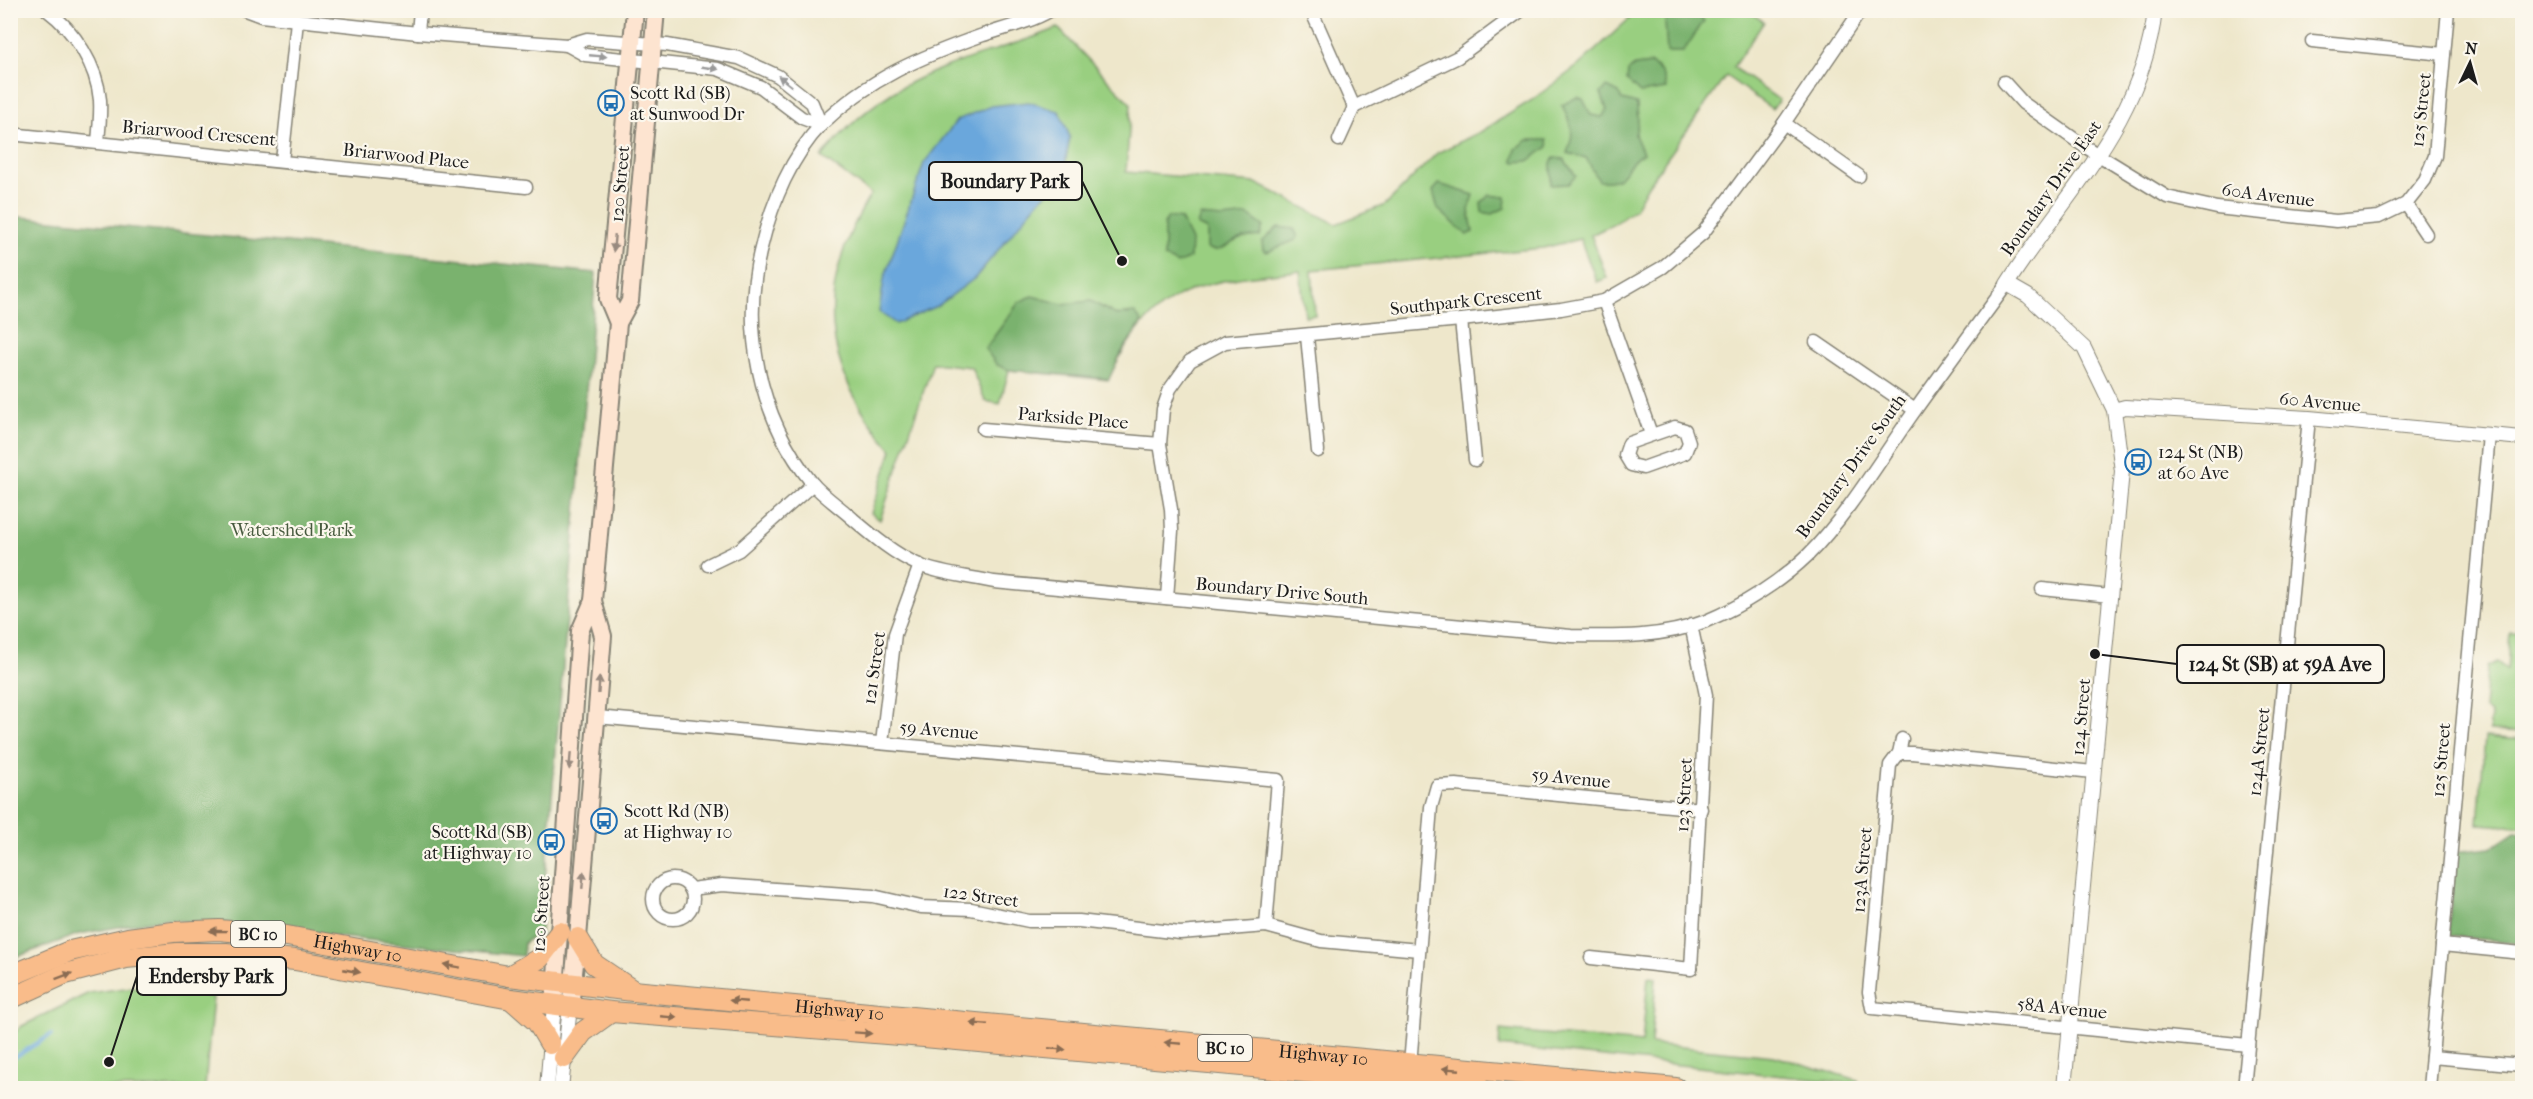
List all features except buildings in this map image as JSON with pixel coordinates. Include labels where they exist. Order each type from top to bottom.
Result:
[{"type":"highway","name":"Highway 10","points":[[10,976],[70,951],[128,938],[173,932],[219,930],[287,936],[509,976],[633,991],[1676,1089]]},
{"type":"highway","points":[[509,976],[540,958],[569,935],[594,964],[633,991]]},
{"type":"highway","name":"Highway 10","points":[[10,999],[65,974],[126,958],[177,953],[226,953],[295,960],[511,999],[610,1012],[924,1037],[1480,1089]]},
{"type":"highway","points":[[511,999],[537,1022],[557,1051],[610,1012]]},
{"type":"main road","name":"120 Street","points":[[618,323],[609,299],[635,10]]},
{"type":"main road","name":"120 Street","points":[[569,935],[567,799],[580,631],[593,601],[618,323],[630,301],[656,10]]},
{"type":"main road","name":"120 Street","points":[[562,1006],[597,717],[603,636],[593,601]]},
{"type":"street","points":[[47,10],[59,19],[78,42],[97,84],[100,103],[98,142]]},
{"type":"street","points":[[245,10],[261,16],[297,21],[567,45],[585,55],[632,51],[652,53],[717,69],[760,87],[802,118],[821,125]]},
{"type":"street","points":[[418,33],[420,10]]},
{"type":"street","name":"Boundary Drive South","points":[[1051,10],[901,66],[843,106],[821,125],[800,153],[768,222],[755,269],[752,319],[758,370],[778,430],[813,484],[879,542],[920,566],[994,582],[1572,636],[1634,637],[1691,625],[1705,621],[1749,599],[1787,573],[1809,554],[1854,499],[1915,410],[2007,284]]},
{"type":"street","points":[[1311,10],[1354,106]]},
{"type":"street","points":[[1339,140],[1354,106],[1458,57],[1522,10]]},
{"type":"street","name":"Southpark Crescent","points":[[1167,598],[1171,509],[1160,444],[1163,409],[1170,389],[1190,361],[1225,342],[1461,320],[1561,309],[1604,301],[1663,267],[1702,233],[1784,123],[1861,10]]},
{"type":"street","name":"Boundary Drive East","points":[[2007,284],[2099,156],[2123,114],[2148,51],[2155,10]]},
{"type":"street","name":"125 Street","points":[[2406,204],[2425,180],[2435,156],[2448,10]]},
{"type":"street","name":"Briarwood Crescent","points":[[10,134],[282,161],[297,21]]},
{"type":"street","points":[[2312,41],[2444,54]]},
{"type":"street","points":[[652,53],[703,50],[739,58],[778,76],[812,103],[821,125]]},
{"type":"street","name":"60A Avenue","points":[[2004,82],[2023,103],[2099,156],[2168,197],[2217,208],[2336,221],[2379,218],[2406,204]]},
{"type":"street","points":[[1784,123],[1858,176]]},
{"type":"street","name":"Briarwood Place","points":[[282,161],[526,187]]},
{"type":"street","points":[[2406,204],[2426,234]]},
{"type":"street","name":"124 Street","points":[[2007,284],[2028,296],[2084,348],[2114,411],[2122,471],[2064,1089]]},
{"type":"street","points":[[1604,301],[1652,434]]},
{"type":"street","points":[[1461,320],[1475,460]]},
{"type":"street","points":[[1307,336],[1318,451]]},
{"type":"street","points":[[1816,342],[1915,410]]},
{"type":"street","name":"60 Avenue","points":[[2114,411],[2125,406],[2309,418],[2523,438]]},
{"type":"street","name":"124A Street","points":[[2244,1089],[2309,418]]},
{"type":"street","points":[[1675,427],[1684,430],[1689,442],[1685,453],[1643,468],[1631,465],[1625,455],[1629,443],[1652,434],[1675,427]]},
{"type":"street","name":"Parkside Place","points":[[983,429],[1160,444]]},
{"type":"street","name":"125 Street","points":[[2429,1089],[2489,435]]},
{"type":"street","points":[[708,565],[739,550],[813,484]]},
{"type":"street","name":"121 Street","points":[[882,743],[895,634],[920,566]]},
{"type":"street","points":[[2042,589],[2110,596]]},
{"type":"street","name":"123 Street","points":[[1591,958],[1691,969],[1706,696],[1691,625]]},
{"type":"street","name":"59 Avenue","points":[[597,717],[1278,780],[1266,926]]},
{"type":"street","points":[[1902,739],[1899,753],[2093,772]]},
{"type":"street","name":"123A Street","points":[[1872,1008],[1863,992],[1890,765],[1899,753]]},
{"type":"street","name":"59 Avenue","points":[[1419,950],[1431,807],[1437,786],[1456,784],[1701,809]]},
{"type":"street","name":"122 Street","points":[[691,889],[722,885],[873,896],[921,907],[971,909],[1029,921],[1079,921],[1180,933],[1266,926],[1321,941],[1419,950]]},
{"type":"street","points":[[2442,945],[2523,953]]},
{"type":"street","points":[[1410,1065],[1419,950]]},
{"type":"street","name":"120 Street","points":[[547,1089],[557,1051],[562,1006]]},
{"type":"street","name":"120 Street","points":[[561,1089],[557,1051],[562,1006]]},
{"type":"street","name":"58A Avenue","points":[[1872,1008],[2248,1045]]},
{"type":"street","points":[[2432,1057],[2523,1065]]},
{"type":"green space","points":[[1622,11],[1748,11],[1764,22],[1733,67],[1779,100],[1772,109],[1726,76],[1648,185],[1635,209],[1614,224],[1591,235],[1607,278],[1597,282],[1580,239],[1543,248],[1312,270],[1315,315],[1305,316],[1300,271],[1237,278],[1185,293],[1163,306],[1143,324],[1125,348],[1108,380],[1009,370],[1000,404],[985,401],[971,367],[933,363],[880,520],[871,513],[892,450],[868,420],[850,389],[839,358],[833,326],[834,294],[840,261],[853,228],[871,194],[822,157],[858,118],[890,94],[939,69],[1058,28],[1131,104],[1126,172],[1256,183],[1336,224],[1385,205],[1437,153],[1482,131],[1532,100],[1579,65],[1630,18]]},
{"type":"green space","points":[[1672,11],[1692,11],[1704,21],[1683,52],[1667,52],[1665,22]]},
{"type":"green space","points":[[1651,64],[1662,74],[1666,89],[1640,93],[1627,81],[1628,71],[1635,66]]},
{"type":"green space","points":[[1607,87],[1619,93],[1622,100],[1637,104],[1638,123],[1635,135],[1643,153],[1620,177],[1609,181],[1599,181],[1586,158],[1567,153],[1572,133],[1562,105],[1577,97],[1583,99],[1591,115],[1602,117],[1607,110],[1601,93]]},
{"type":"green space","points":[[1528,140],[1547,140],[1548,147],[1528,161],[1515,162],[1513,160],[1516,149]]},
{"type":"green space","points":[[1554,158],[1564,159],[1576,176],[1568,184],[1551,185],[1551,163]]},
{"type":"green space","points":[[1439,184],[1474,195],[1469,210],[1473,232],[1467,235],[1438,209],[1433,191]]},
{"type":"green space","points":[[1489,195],[1506,197],[1505,208],[1492,214],[1482,212],[1481,203]]},
{"type":"green space","points":[[1248,215],[1263,226],[1260,236],[1240,239],[1216,250],[1207,248],[1207,230],[1197,225],[1200,216],[1223,218]]},
{"type":"green space","name":"Watershed Park","points":[[11,216],[596,273],[540,940],[531,938],[524,943],[523,956],[164,919],[79,934],[11,959]]},
{"type":"green space","points":[[1168,217],[1181,219],[1191,241],[1190,258],[1177,264],[1164,257],[1164,224]]},
{"type":"green space","points":[[1278,227],[1294,229],[1298,237],[1296,240],[1267,252],[1263,250],[1262,242]]},
{"type":"green space","points":[[1032,296],[1062,304],[1091,301],[1116,315],[1135,313],[1142,322],[1121,353],[1109,379],[1009,370],[997,365],[985,349],[1019,302]]},
{"type":"green space","points":[[2510,632],[2522,633],[2522,733],[2489,731],[2491,715],[2484,709],[2487,667],[2497,662],[2507,670]]},
{"type":"green space","points":[[2485,737],[2522,740],[2522,827],[2478,824]]},
{"type":"green space","points":[[2515,832],[2522,833],[2522,943],[2448,936],[2455,852],[2491,848]]},
{"type":"green space","points":[[1648,977],[1656,978],[1651,1044],[1774,1056],[1858,1080],[1858,1084],[1499,1046],[1500,1030],[1642,1043]]},
{"type":"green space","points":[[147,985],[213,997],[205,1088],[11,1088],[11,1036],[22,1026],[89,993]]},
{"type":"water","points":[[1028,102],[1059,111],[1070,137],[1063,176],[1038,202],[975,278],[939,305],[896,324],[879,312],[884,279],[924,163],[957,120],[991,106]]},
{"type":"waterway","points":[[10,1060],[51,1035]]},
{"type":"place","name":"Scott Rd (SB) at Sunwood Dr","points":[[611,103]]},
{"type":"place","name":"Boundary Park","points":[[1122,261]]},
{"type":"place","name":"124 St (NB) at 60 Ave","points":[[2138,462]]},
{"type":"place","name":"124 St (SB) at 59A Ave","points":[[2095,654]]},
{"type":"place","name":"Scott Rd (NB) at Highway 10","points":[[604,821]]},
{"type":"place","name":"Scott Rd (SB) at Highway 10","points":[[551,842]]},
{"type":"place","name":"Endersby Park","points":[[109,1062]]}]
